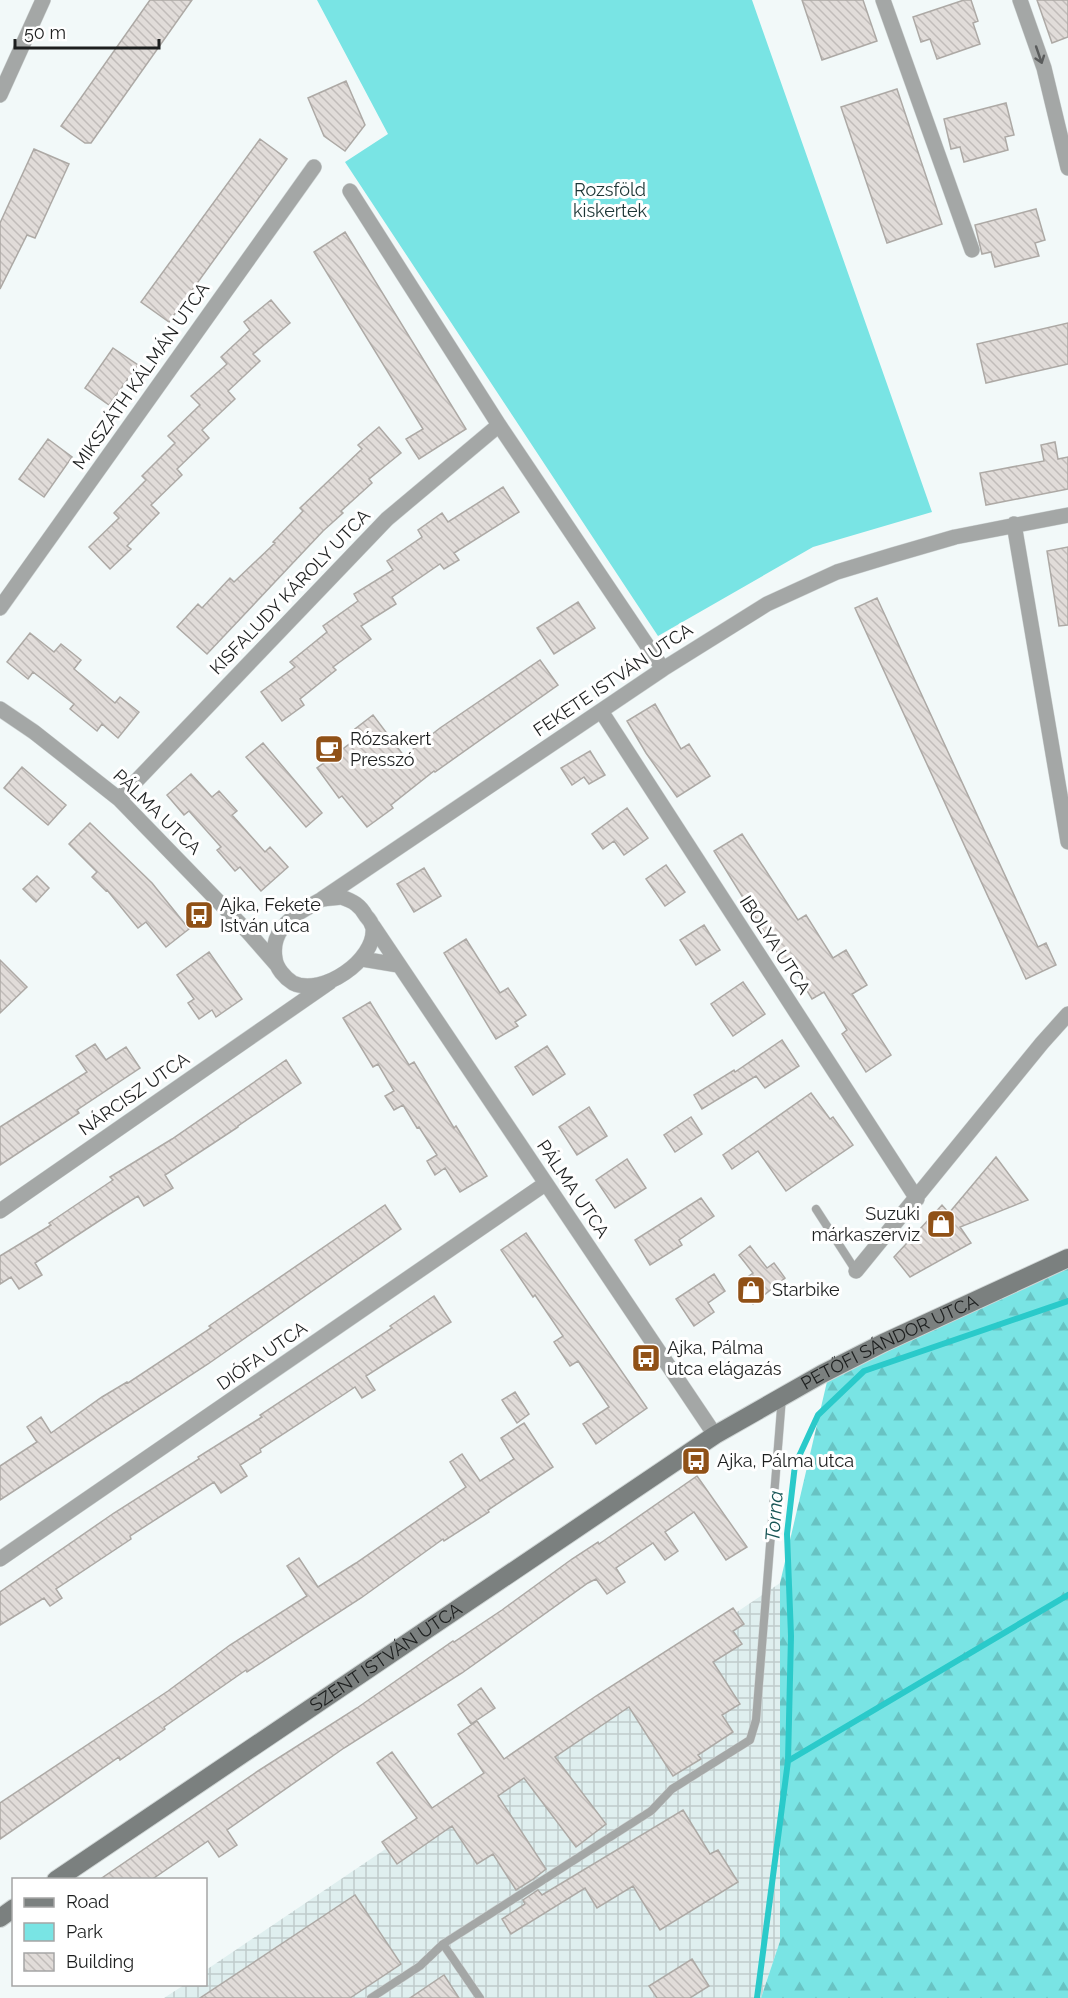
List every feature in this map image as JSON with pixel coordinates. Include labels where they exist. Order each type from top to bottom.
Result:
[{"type":"main road","name":"PETŐFI SÁNDOR UTCA","points":[[715,1435],[782,1396],[883,1343],[1068,1258]]},
{"type":"main road","name":"SZENT ISTVÁN UTCA","points":[[59,1878],[715,1435]]},
{"type":"street","points":[[0,95],[43,0]]},
{"type":"street","points":[[883,0],[972,250]]},
{"type":"street","points":[[1020,0],[1044,68],[1068,168]]},
{"type":"street","name":"MIKSZÁTH KÁLMÁN UTCA","points":[[0,608],[314,167]]},
{"type":"street","points":[[350,191],[500,425],[663,669]]},
{"type":"street","name":"KISFALUDY KÁROLY UTCA","points":[[119,799],[387,519],[500,425]]},
{"type":"street","name":"FEKETE ISTVÁN UTCA","points":[[322,899],[663,669],[767,604],[837,572],[893,555],[955,537],[1068,515]]},
{"type":"street","points":[[1014,524],[1065,809],[1068,842]]},
{"type":"street","name":"PÁLMA UTCA","points":[[0,709],[34,732],[119,799],[248,932],[289,980],[298,985]]},
{"type":"street","name":"IBOLYA UTCA","points":[[601,711],[917,1199]]},
{"type":"street","name":"FEKETE ISTVÁN UTCA","points":[[353,901],[370,867]]},
{"type":"street","points":[[276,964],[273,950],[275,938],[294,915],[322,899],[341,897],[353,901]]},
{"type":"street","name":"PÁLMA UTCA","points":[[353,901],[373,926],[715,1435]]},
{"type":"street","points":[[291,1009],[298,985],[312,987],[330,982],[362,959],[371,942],[373,926]]},
{"type":"street","points":[[248,932],[275,938]]},
{"type":"street","points":[[362,959],[398,965]]},
{"type":"street","name":"NÁRCISZ UTCA","points":[[0,1211],[330,982]]},
{"type":"street","points":[[856,1271],[1068,1014]]},
{"type":"street","name":"DIÓFA UTCA","points":[[0,1559],[545,1184]]},
{"type":"lane","points":[[816,1209],[856,1271]]},
{"type":"lane","points":[[371,1998],[420,1966],[443,1944],[651,1811],[672,1789],[750,1740],[756,1720],[782,1396]]},
{"type":"lane","points":[[443,1944],[480,1998]]},
{"type":"shaded area","points":[[780,1583],[780,1941],[761,1998],[164,1998],[182,1986],[207,1986],[207,1969]]},
{"type":"green space","name":"Rozsföld kiskertek","points":[[317,0],[752,0],[932,512],[813,547],[658,636],[345,162],[388,134]]},
{"type":"green space","points":[[1068,1262],[1068,1998],[761,1998],[780,1941],[780,1583],[829,1373]]},
{"type":"building","points":[[150,0],[192,0],[91,143],[85,143],[61,126]]},
{"type":"building","points":[[802,0],[863,0],[877,41],[822,60]]},
{"type":"building","points":[[964,0],[971,0],[978,21],[973,23],[980,44],[937,59],[930,39],[921,42],[913,17]]},
{"type":"building","points":[[1037,0],[1068,0],[1068,37],[1052,43]]},
{"type":"building","points":[[346,81],[365,125],[345,151],[324,136],[308,98]]},
{"type":"building","points":[[897,89],[942,224],[887,243],[841,107]]},
{"type":"building","points":[[1006,103],[1014,135],[1005,137],[1008,150],[964,162],[960,147],[951,149],[944,119]]},
{"type":"building","points":[[260,139],[287,159],[169,322],[141,302]]},
{"type":"building","points":[[34,149],[69,164],[35,238],[27,235],[0,289],[0,223]]},
{"type":"building","points":[[1036,209],[1045,240],[1035,243],[1039,256],[995,267],[991,252],[982,254],[975,225]]},
{"type":"building","points":[[345,232],[466,429],[419,459],[406,439],[423,429],[314,252]]},
{"type":"building","points":[[271,300],[290,323],[253,354],[260,361],[228,391],[235,399],[202,430],[209,438],[177,469],[182,475],[151,505],[159,513],[127,546],[131,549],[110,569],[89,547],[119,518],[114,513],[146,480],[142,476],[175,443],[168,436],[200,405],[191,396],[227,364],[221,357],[250,330],[244,322]]},
{"type":"building","points":[[1068,323],[1068,364],[986,383],[977,344]]},
{"type":"building","points":[[113,348],[138,365],[109,405],[85,388]]},
{"type":"building","points":[[379,427],[401,453],[369,479],[372,483],[341,511],[343,513],[323,531],[207,654],[177,627],[198,604],[202,608],[230,578],[234,582],[275,543],[273,542],[303,511],[300,508],[362,449],[358,445]]},
{"type":"building","points":[[48,439],[72,457],[44,497],[19,479]]},
{"type":"building","points":[[1055,442],[1058,459],[1068,457],[1068,489],[986,505],[980,473],[1044,461],[1041,445]]},
{"type":"building","points":[[503,487],[519,512],[454,553],[459,560],[444,569],[440,564],[392,597],[396,604],[361,626],[371,639],[333,667],[336,670],[300,699],[304,705],[282,721],[261,692],[295,667],[290,662],[327,632],[323,626],[358,601],[354,594],[393,570],[387,561],[422,537],[418,530],[442,513],[448,522]]},
{"type":"building","points":[[1068,547],[1068,625],[1059,626],[1047,551]]},
{"type":"building","points":[[877,598],[1038,947],[1046,943],[1056,965],[1026,979],[855,608]]},
{"type":"building","points":[[578,602],[595,628],[554,654],[537,628]]},
{"type":"building","points":[[30,633],[54,652],[61,644],[81,660],[74,669],[115,703],[120,697],[139,712],[118,738],[102,724],[97,731],[70,709],[74,704],[33,672],[28,679],[7,662]]},
{"type":"building","points":[[540,660],[558,685],[434,771],[391,805],[393,808],[367,827],[342,796],[339,798],[317,768],[360,736],[355,729],[373,715],[404,756],[440,728]]},
{"type":"building","points":[[655,704],[681,749],[689,744],[710,776],[677,797],[627,721]]},
{"type":"building","points":[[263,743],[322,813],[306,827],[246,757]]},
{"type":"building","points":[[590,751],[605,775],[589,784],[584,777],[572,785],[561,768]]},
{"type":"building","points":[[22,767],[66,805],[48,825],[4,788]]},
{"type":"building","points":[[191,774],[212,797],[219,791],[237,811],[232,815],[265,852],[270,847],[288,867],[261,891],[240,867],[235,871],[217,850],[221,847],[189,811],[184,815],[167,795]]},
{"type":"building","points":[[627,808],[648,838],[624,855],[614,841],[603,849],[592,834]]},
{"type":"building","points":[[90,823],[152,883],[189,929],[166,947],[146,922],[138,928],[107,890],[92,877],[97,872],[69,844]]},
{"type":"building","points":[[742,834],[798,920],[806,915],[833,958],[846,950],[867,985],[852,994],[891,1055],[866,1072],[842,1034],[847,1030],[824,992],[812,999],[790,962],[785,965],[714,851]]},
{"type":"building","points":[[666,865],[685,892],[665,906],[646,879]]},
{"type":"building","points":[[424,868],[441,896],[414,912],[397,884]]},
{"type":"building","points":[[37,876],[49,888],[36,902],[23,889]]},
{"type":"building","points":[[704,925],[720,950],[696,965],[680,940]]},
{"type":"building","points":[[466,939],[500,993],[508,988],[526,1015],[515,1022],[518,1026],[496,1039],[444,953]]},
{"type":"building","points":[[209,952],[242,999],[216,1017],[212,1010],[199,1019],[188,1003],[194,999],[177,975]]},
{"type":"building","points":[[0,960],[27,987],[0,1013]]},
{"type":"building","points":[[743,982],[765,1014],[733,1036],[711,1004]]},
{"type":"building","points":[[370,1002],[409,1065],[414,1062],[454,1128],[456,1126],[487,1176],[460,1192],[445,1168],[435,1175],[427,1161],[437,1155],[403,1105],[394,1110],[385,1096],[394,1091],[378,1064],[373,1067],[343,1018]]},
{"type":"building","points":[[782,1040],[799,1066],[765,1088],[756,1076],[702,1109],[694,1095],[734,1070],[735,1072]]},
{"type":"building","points":[[95,1044],[106,1060],[126,1047],[140,1068],[77,1110],[79,1113],[0,1165],[0,1127],[87,1072],[76,1056]]},
{"type":"building","points":[[547,1046],[565,1074],[533,1095],[515,1067]]},
{"type":"building","points":[[286,1060],[301,1083],[165,1175],[173,1188],[144,1206],[138,1196],[108,1215],[35,1263],[42,1275],[19,1289],[11,1277],[0,1284],[0,1256],[51,1225],[49,1223],[113,1180],[110,1177],[172,1139]]},
{"type":"building","points":[[811,1093],[830,1119],[833,1117],[853,1145],[786,1191],[758,1151],[732,1169],[723,1155]]},
{"type":"building","points":[[589,1107],[607,1136],[577,1155],[559,1127]]},
{"type":"building","points":[[691,1117],[702,1134],[675,1152],[664,1135]]},
{"type":"building","points":[[996,1157],[1028,1200],[960,1227],[971,1243],[910,1277],[894,1257],[942,1205],[949,1213]]},
{"type":"building","points":[[627,1159],[646,1188],[615,1208],[596,1180]]},
{"type":"building","points":[[701,1198],[714,1216],[679,1240],[682,1245],[650,1265],[635,1240]]},
{"type":"building","points":[[385,1205],[401,1229],[208,1364],[0,1500],[0,1466],[37,1442],[27,1427],[41,1417],[51,1433],[102,1397],[128,1383],[211,1328],[209,1326]]},
{"type":"building","points":[[526,1233],[647,1408],[596,1444],[583,1424],[609,1407],[578,1361],[570,1366],[554,1342],[563,1336],[501,1250]]},
{"type":"building","points":[[750,1246],[767,1268],[774,1263],[785,1278],[753,1304],[738,1284],[753,1273],[739,1255]]},
{"type":"building","points":[[714,1274],[725,1291],[708,1303],[714,1312],[694,1326],[676,1299]]},
{"type":"building","points":[[434,1296],[451,1322],[366,1376],[375,1390],[362,1398],[355,1387],[260,1449],[261,1452],[240,1465],[247,1476],[221,1493],[214,1482],[130,1536],[131,1539],[56,1589],[62,1598],[50,1606],[44,1598],[0,1625],[0,1592],[114,1513],[262,1417],[260,1415],[392,1328],[390,1326]]},
{"type":"building","points":[[515,1392],[529,1414],[517,1423],[502,1400]]},
{"type":"building","points":[[524,1423],[553,1467],[488,1510],[489,1512],[444,1541],[443,1539],[361,1598],[247,1672],[246,1670],[120,1760],[119,1757],[0,1839],[0,1803],[168,1691],[230,1645],[307,1596],[287,1566],[299,1558],[318,1587],[466,1487],[450,1462],[462,1454],[480,1481],[514,1459],[501,1438]]},
{"type":"building","points":[[697,1476],[747,1547],[726,1560],[694,1512],[665,1532],[678,1551],[665,1560],[653,1543],[616,1568],[625,1582],[607,1594],[596,1579],[588,1583],[462,1673],[344,1748],[227,1830],[237,1845],[219,1857],[208,1841],[154,1878],[102,1878],[258,1771],[357,1708],[502,1610],[572,1559],[598,1542],[599,1544]]},
{"type":"building","points":[[733,1608],[744,1624],[733,1631],[742,1644],[713,1662],[740,1704],[722,1715],[733,1732],[698,1755],[701,1759],[673,1776],[629,1707],[555,1757],[606,1824],[576,1847],[524,1778],[498,1796],[546,1869],[532,1880],[516,1890],[493,1854],[477,1864],[452,1826],[397,1864],[382,1842],[417,1818],[377,1763],[392,1752],[432,1808],[484,1773],[458,1734],[477,1721],[504,1759],[596,1696]]},
{"type":"building","points":[[481,1688],[495,1708],[471,1724],[458,1705]]},
{"type":"building","points":[[683,1810],[710,1854],[718,1850],[738,1882],[660,1930],[633,1886],[597,1908],[585,1888],[511,1934],[502,1919],[525,1904],[523,1900],[538,1890],[542,1895]]},
{"type":"building","points":[[355,1895],[401,1964],[350,1998],[200,1998]]},
{"type":"building","points":[[692,1959],[709,1986],[690,1998],[657,1998],[649,1986]]},
{"type":"building","points":[[444,1975],[459,1998],[410,1998]]},
{"type":"waterway","name":"Torna","points":[[757,1998],[788,1761],[791,1636],[787,1534],[795,1465],[818,1415],[864,1371],[1068,1301]]},
{"type":"waterway","name":"Torna","points":[[788,1761],[1068,1595]]},
{"type":"place","name":"Rózsakert Presszó","points":[[329,749]]},
{"type":"place","name":"Ajka, Fekete István utca","points":[[199,915]]},
{"type":"place","name":"Suzuki márkaszerviz","points":[[941,1224]]},
{"type":"place","name":"Starbike","points":[[751,1290]]},
{"type":"place","name":"Ajka, Pálma utca elágazás","points":[[646,1358]]},
{"type":"place","name":"Ajka, Pálma utca","points":[[696,1461]]}]
